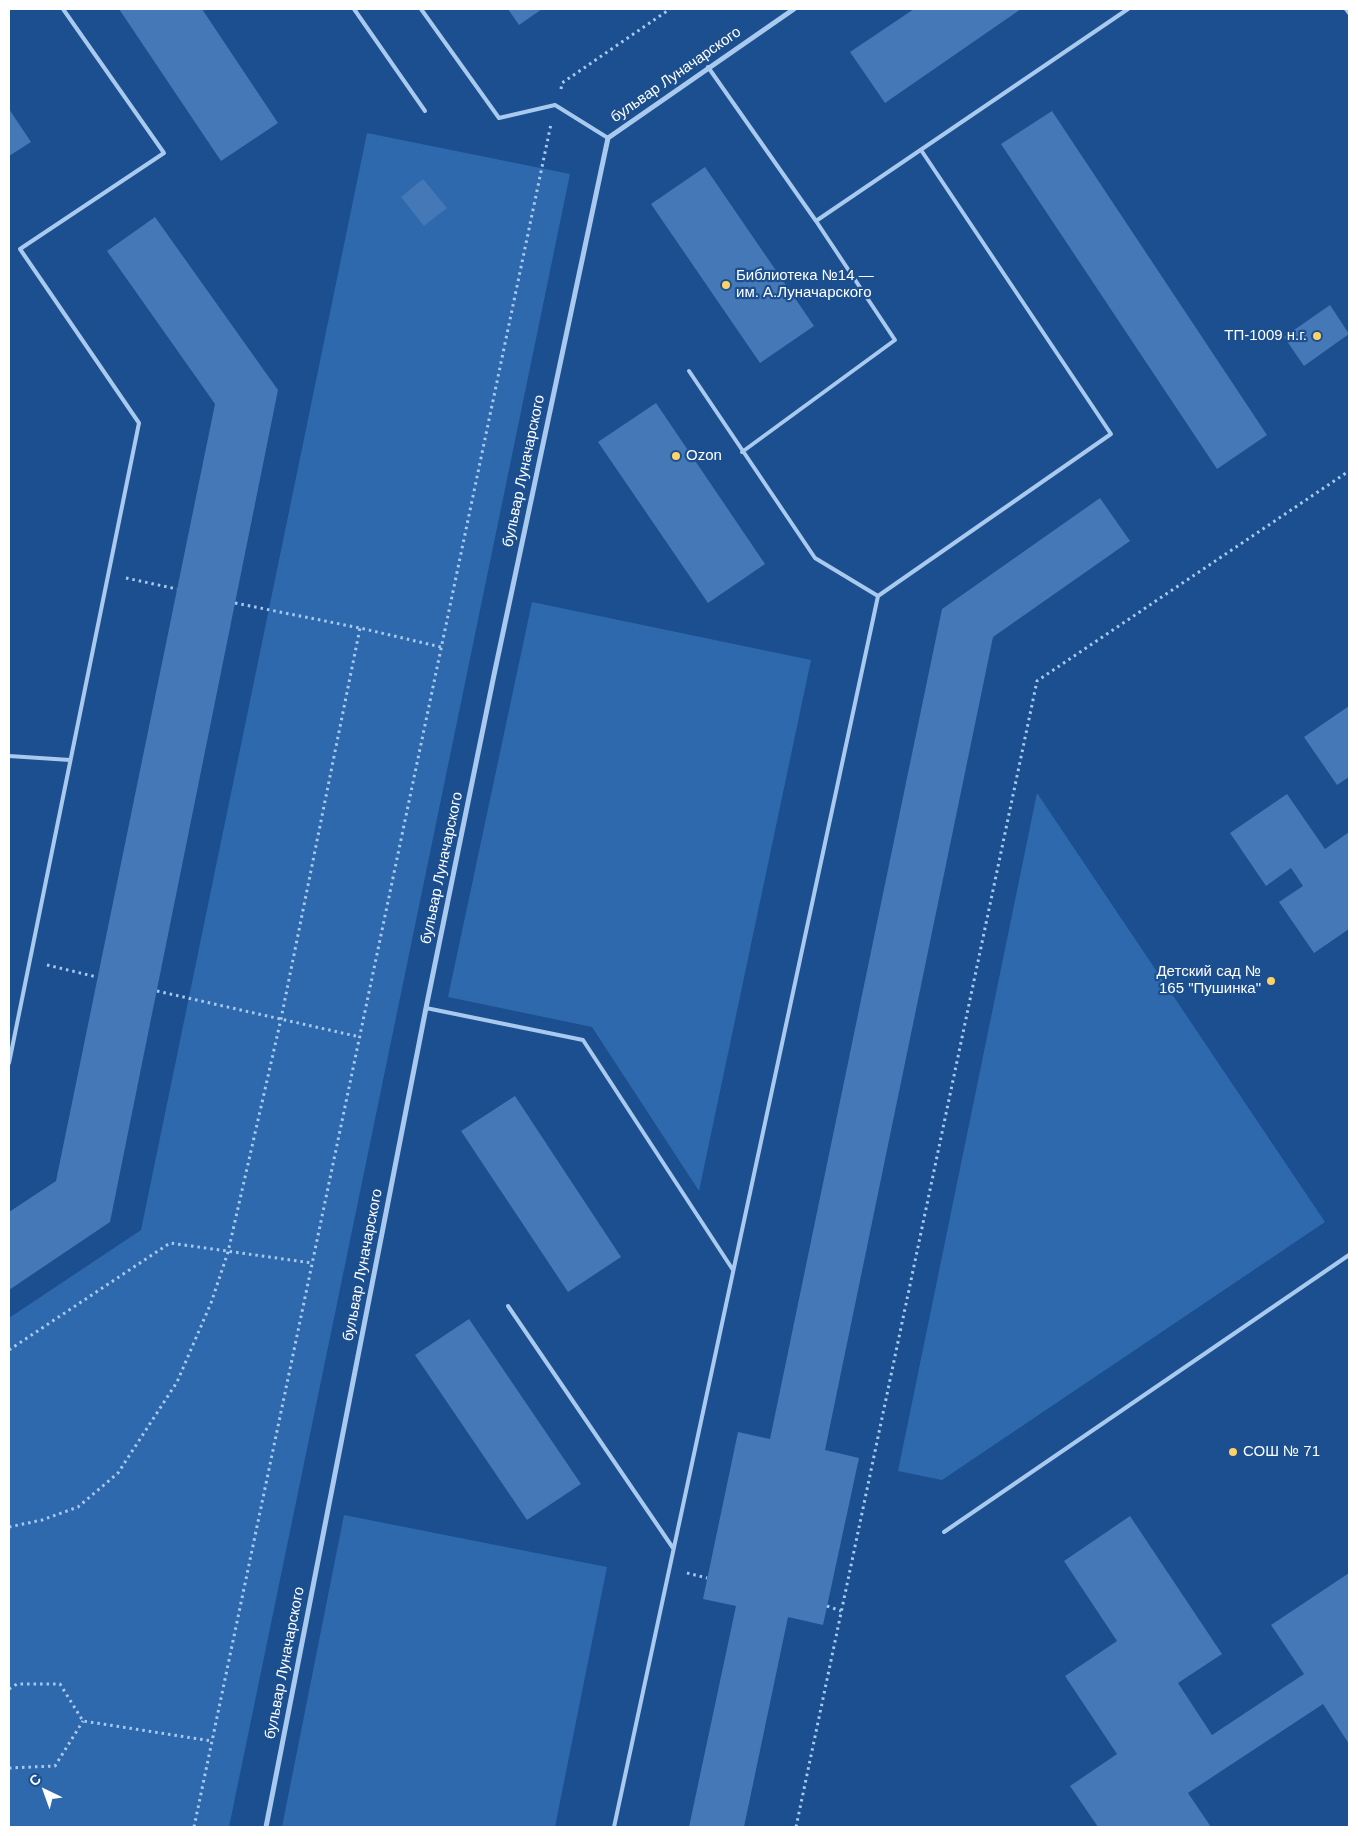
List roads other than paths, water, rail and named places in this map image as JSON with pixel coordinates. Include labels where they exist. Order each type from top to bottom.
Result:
[{"type":"street","name":"бульвар Луначарского","points":[[266,1827],[426,1008],[496,666],[608,138],[794,9]]},
{"type":"lane","points":[[9,1063],[139,423],[20,249],[164,153],[63,9]]},
{"type":"lane","points":[[354,9],[425,111]]},
{"type":"lane","points":[[421,9],[499,118],[555,105],[608,138]]},
{"type":"lane","points":[[816,221],[1128,9]]},
{"type":"lane","points":[[1346,9],[1349,13]]},
{"type":"lane","points":[[708,67],[816,221],[895,340],[742,452]]},
{"type":"lane","points":[[614,1827],[878,596],[1111,434],[921,150]]},
{"type":"lane","points":[[688,371],[815,558],[878,596]]},
{"type":"lane","points":[[9,756],[70,760]]},
{"type":"lane","points":[[426,1008],[583,1040],[733,1270]]},
{"type":"lane","points":[[944,1532],[1349,1255]]},
{"type":"lane","points":[[508,1306],[674,1549]]},
{"type":"place","name":"Библиотека №14 — им. А.Луначарского","points":[[726,285]]},
{"type":"place","name":"ТП-1009 н.г.","points":[[1317,336]]},
{"type":"place","name":"Ozon","points":[[676,456]]},
{"type":"place","name":"Детский сад № 165 \"Пушинка\"","points":[[1271,981]]},
{"type":"place","name":"СОШ № 71","points":[[1233,1452]]}]
